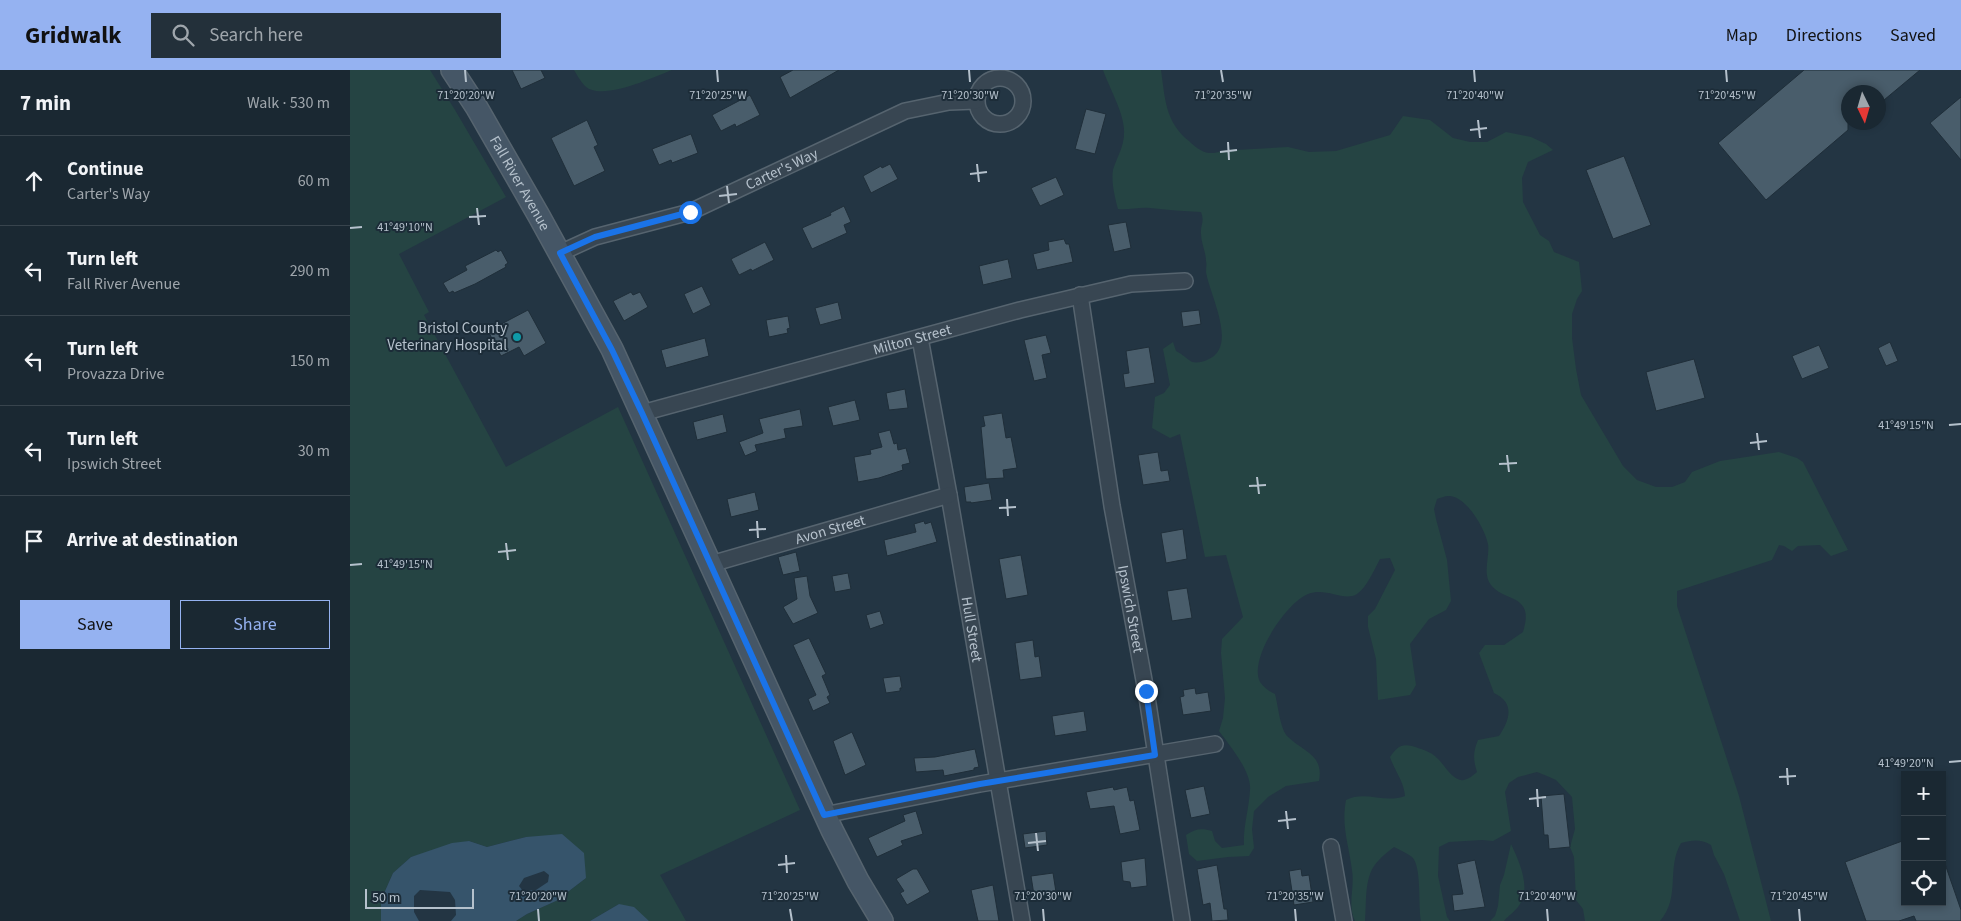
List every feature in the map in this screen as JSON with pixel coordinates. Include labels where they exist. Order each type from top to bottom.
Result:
[{"type":"main road","name":"Fall River Avenue","points":[[452,70],[477,108],[560,253],[612,350],[824,815],[858,881],[882,921]]},
{"type":"street","name":"Carter's Way","points":[[560,253],[595,237],[690,212],[905,111],[949,102],[976,101]]},
{"type":"street","name":"Milton Street","points":[[642,413],[1080,295],[1131,284],[1185,281]]},
{"type":"street","name":"Ipswich Street","points":[[1080,295],[1112,506],[1182,921]]},
{"type":"street","name":"Hull Street","points":[[920,338],[949,495],[1022,921]]},
{"type":"street","name":"Avon Street","points":[[711,564],[949,495]]},
{"type":"street","points":[[824,815],[980,784],[1215,744]]},
{"type":"street","points":[[1331,847],[1344,921]]},
{"type":"green space","points":[[350,70],[430,70],[506,197],[399,254],[429,312],[424,315],[506,467],[618,407],[800,810],[660,875],[686,921],[649,921],[619,904],[590,921],[516,921],[556,901],[586,878],[526,837],[487,847],[469,841],[411,857],[393,873],[381,900],[381,921],[350,921]]},
{"type":"green space","points":[[574,70],[672,70],[628,87],[603,91],[593,90],[585,86]]},
{"type":"green space","points":[[1103,70],[1161,70],[1168,109],[1175,126],[1195,147],[1209,153],[1288,147],[1309,152],[1336,151],[1390,135],[1403,116],[1430,120],[1453,138],[1470,142],[1487,142],[1506,132],[1531,137],[1546,144],[1553,150],[1528,162],[1522,178],[1523,202],[1540,235],[1549,241],[1554,252],[1579,262],[1582,291],[1572,314],[1572,338],[1581,395],[1623,466],[1637,480],[1656,487],[1672,487],[1685,482],[1692,472],[1720,461],[1779,452],[1803,462],[1848,550],[1831,556],[1820,545],[1798,546],[1792,551],[1779,545],[1772,560],[1677,591],[1677,606],[1739,796],[1771,921],[1740,921],[1724,874],[1711,845],[1703,842],[1689,841],[1681,843],[1677,853],[1674,863],[1670,902],[1660,921],[1585,921],[1583,909],[1576,900],[1574,857],[1570,847],[1575,829],[1572,797],[1556,780],[1537,772],[1518,777],[1509,783],[1505,792],[1511,831],[1493,841],[1449,842],[1439,847],[1438,876],[1447,917],[1450,921],[1421,921],[1415,862],[1412,857],[1394,847],[1382,856],[1370,873],[1365,921],[1355,921],[1351,902],[1352,870],[1344,818],[1346,800],[1360,796],[1390,799],[1405,796],[1403,785],[1390,757],[1397,749],[1405,745],[1428,752],[1460,780],[1471,777],[1477,772],[1474,756],[1478,740],[1499,736],[1508,718],[1508,707],[1501,697],[1494,693],[1479,653],[1485,645],[1504,645],[1523,632],[1526,620],[1525,611],[1522,605],[1497,591],[1488,581],[1488,544],[1483,530],[1468,507],[1455,497],[1448,496],[1437,499],[1434,509],[1447,560],[1451,601],[1446,610],[1429,619],[1410,644],[1416,685],[1410,695],[1378,700],[1376,659],[1368,627],[1368,616],[1375,609],[1395,570],[1390,558],[1380,559],[1367,583],[1357,594],[1346,596],[1315,592],[1299,599],[1280,619],[1264,646],[1259,660],[1258,672],[1260,682],[1275,694],[1281,722],[1287,736],[1315,759],[1320,772],[1319,781],[1286,786],[1268,797],[1254,811],[1252,829],[1254,848],[1249,856],[1197,861],[1189,854],[1186,835],[1198,830],[1212,831],[1215,841],[1222,848],[1244,845],[1250,783],[1244,767],[1219,731],[1223,718],[1225,698],[1221,653],[1222,639],[1243,617],[1226,555],[1205,557],[1180,434],[1170,438],[1152,428],[1155,397],[1164,393],[1170,385],[1163,349],[1173,342],[1176,351],[1192,362],[1204,361],[1216,354],[1221,345],[1222,333],[1217,307],[1206,272],[1206,258],[1201,237],[1203,219],[1201,212],[1146,208],[1118,209],[1114,190],[1113,170],[1122,146],[1124,129],[1118,107]]},
{"type":"green space","points":[[1511,844],[1523,874],[1523,897],[1518,906],[1504,921],[1490,921],[1495,916],[1498,906],[1500,885]]},
{"type":"water","points":[[562,834],[584,853],[586,878],[556,901],[516,921],[451,921],[456,915],[455,900],[450,892],[420,890],[414,896],[414,912],[419,921],[381,921],[381,900],[393,873],[411,857],[452,843],[469,841],[487,847],[526,837]],"holes":[[[544,871],[549,875],[548,882],[536,890],[523,891],[519,886],[524,878]]]},
{"type":"water","points":[[619,904],[634,907],[649,921],[590,921]]},
{"type":"building","points":[[512,70],[541,70],[545,78],[521,89]]},
{"type":"building","points":[[793,70],[839,70],[790,98],[780,77]]},
{"type":"building","points":[[1804,70],[1920,70],[1886,98],[1886,85],[1841,85],[1841,130],[1848,130],[1766,200],[1718,143]]},
{"type":"building","points":[[750,95],[760,115],[736,127],[735,124],[721,131],[712,115]]},
{"type":"building","points":[[1961,97],[1961,160],[1930,123]]},
{"type":"building","points":[[1086,109],[1106,114],[1095,154],[1075,149]]},
{"type":"building","points":[[587,120],[598,145],[594,147],[605,171],[574,186],[551,138]]},
{"type":"building","points":[[691,134],[698,153],[672,163],[671,160],[659,165],[652,149]]},
{"type":"building","points":[[1624,156],[1651,225],[1613,239],[1586,170]]},
{"type":"building","points":[[890,164],[898,179],[871,193],[863,176],[881,166],[882,168]]},
{"type":"building","points":[[1056,177],[1064,195],[1040,206],[1031,188]]},
{"type":"building","points":[[844,206],[851,222],[844,225],[847,233],[812,249],[802,228],[831,215],[830,213]]},
{"type":"building","points":[[1126,222],[1131,248],[1114,252],[1108,225]]},
{"type":"building","points":[[1064,239],[1066,244],[1069,244],[1073,262],[1037,270],[1033,254],[1049,250],[1048,242]]},
{"type":"building","points":[[765,242],[774,260],[739,275],[731,259]]},
{"type":"building","points":[[496,250],[498,252],[501,250],[508,263],[505,265],[506,267],[475,284],[454,293],[453,291],[449,293],[443,283],[467,270],[465,266]]},
{"type":"building","points":[[1008,259],[1012,278],[983,285],[979,266]]},
{"type":"building","points":[[702,286],[711,305],[693,314],[684,294]]},
{"type":"building","points":[[631,292],[633,295],[640,292],[648,307],[624,321],[613,301]]},
{"type":"building","points":[[838,302],[842,319],[820,325],[815,308]]},
{"type":"building","name":"Bristol County Veterinary Hospital","points":[[528,310],[546,343],[524,356],[519,347],[501,356],[488,331]]},
{"type":"building","points":[[1199,310],[1201,324],[1183,327],[1181,312]]},
{"type":"building","points":[[788,316],[790,328],[787,329],[788,333],[769,337],[766,320]]},
{"type":"building","points":[[1046,335],[1051,353],[1042,355],[1047,378],[1034,381],[1024,340]]},
{"type":"building","points":[[705,338],[709,356],[666,368],[661,350]]},
{"type":"building","points":[[1890,342],[1898,361],[1886,366],[1878,348]]},
{"type":"building","points":[[1819,345],[1829,368],[1802,379],[1792,356]]},
{"type":"building","points":[[1149,347],[1155,383],[1125,388],[1123,374],[1129,373],[1126,351]]},
{"type":"building","points":[[1694,359],[1705,398],[1656,411],[1646,372]]},
{"type":"building","points":[[905,389],[908,408],[889,410],[886,393]]},
{"type":"building","points":[[855,400],[860,420],[833,426],[828,407]]},
{"type":"building","points":[[800,409],[803,426],[784,429],[786,438],[755,445],[757,451],[745,456],[739,442],[763,433],[759,419]]},
{"type":"building","points":[[1002,413],[1006,438],[1011,437],[1017,468],[1003,470],[1004,478],[986,479],[981,427],[985,426],[983,416]]},
{"type":"building","points":[[723,414],[727,432],[697,440],[693,422]]},
{"type":"building","points":[[890,430],[894,444],[897,443],[898,450],[906,448],[910,463],[902,465],[903,470],[879,478],[858,482],[854,457],[871,454],[870,450],[882,447],[878,433]]},
{"type":"building","points":[[1158,452],[1161,471],[1168,470],[1170,481],[1143,485],[1138,455]]},
{"type":"building","points":[[989,483],[992,500],[966,502],[964,487]]},
{"type":"building","points":[[755,492],[759,510],[731,517],[727,499]]},
{"type":"building","points":[[924,521],[925,524],[931,522],[937,542],[887,556],[884,540],[916,532],[914,524]]},
{"type":"building","points":[[1183,529],[1187,559],[1166,563],[1161,533]]},
{"type":"building","points":[[796,552],[800,571],[783,575],[778,557]]},
{"type":"building","points":[[1021,555],[1028,595],[1006,599],[999,559]]},
{"type":"building","points":[[848,573],[851,589],[835,592],[832,576]]},
{"type":"building","points":[[807,576],[810,596],[818,613],[793,624],[783,607],[797,599],[794,578]]},
{"type":"building","points":[[1187,588],[1192,618],[1172,621],[1167,591]]},
{"type":"building","points":[[880,611],[884,624],[870,629],[866,615]]},
{"type":"building","points":[[809,638],[826,674],[822,676],[830,695],[827,697],[830,703],[813,711],[808,699],[816,695],[793,645]]},
{"type":"building","points":[[1033,640],[1035,657],[1039,656],[1042,677],[1020,680],[1015,643]]},
{"type":"building","points":[[900,676],[902,688],[900,688],[900,691],[886,693],[883,678]]},
{"type":"building","points":[[1195,688],[1196,694],[1208,692],[1211,711],[1183,715],[1180,697],[1184,696],[1183,690]]},
{"type":"building","points":[[1084,711],[1087,731],[1055,736],[1052,716]]},
{"type":"building","points":[[852,732],[866,765],[845,775],[833,741]]},
{"type":"building","points":[[975,749],[979,767],[974,768],[974,770],[944,776],[943,770],[916,772],[914,758],[935,757]]},
{"type":"building","points":[[1204,786],[1210,814],[1191,818],[1185,790]]},
{"type":"building","points":[[1113,787],[1114,790],[1127,787],[1130,801],[1134,800],[1140,830],[1120,834],[1114,806],[1090,809],[1086,792]]},
{"type":"building","points":[[1564,794],[1570,847],[1549,849],[1548,835],[1544,835],[1541,796]]},
{"type":"building","points":[[916,811],[923,834],[901,841],[903,845],[877,857],[868,838],[905,821],[903,815]]},
{"type":"building","points":[[1046,831],[1047,845],[1025,848],[1023,834]]},
{"type":"building","points":[[1901,841],[1901,906],[1946,906],[1946,867],[1961,910],[1961,921],[1916,921],[1914,916],[1899,921],[1866,921],[1845,862]]},
{"type":"building","points":[[1145,858],[1147,886],[1131,888],[1130,882],[1123,881],[1121,862]]},
{"type":"building","points":[[1475,860],[1485,907],[1454,911],[1452,895],[1463,894],[1457,864]]},
{"type":"building","points":[[1217,865],[1224,909],[1227,909],[1228,920],[1212,921],[1210,903],[1203,905],[1197,869]]},
{"type":"building","points":[[913,869],[917,869],[930,892],[907,905],[900,893],[904,891],[896,879]]},
{"type":"building","points":[[1301,869],[1302,876],[1309,875],[1313,902],[1294,905],[1289,871]]},
{"type":"building","points":[[1053,873],[1056,892],[1034,895],[1031,876]]},
{"type":"building","points":[[993,885],[999,921],[978,921],[971,890]]},
{"type":"place","name":"Bristol County Veterinary Hospital","points":[[517,337]]},
{"type":"route","points":[[690,212],[595,237],[560,253],[612,350],[642,413],[824,815],[980,784],[1155,755],[1146,691]]}]
